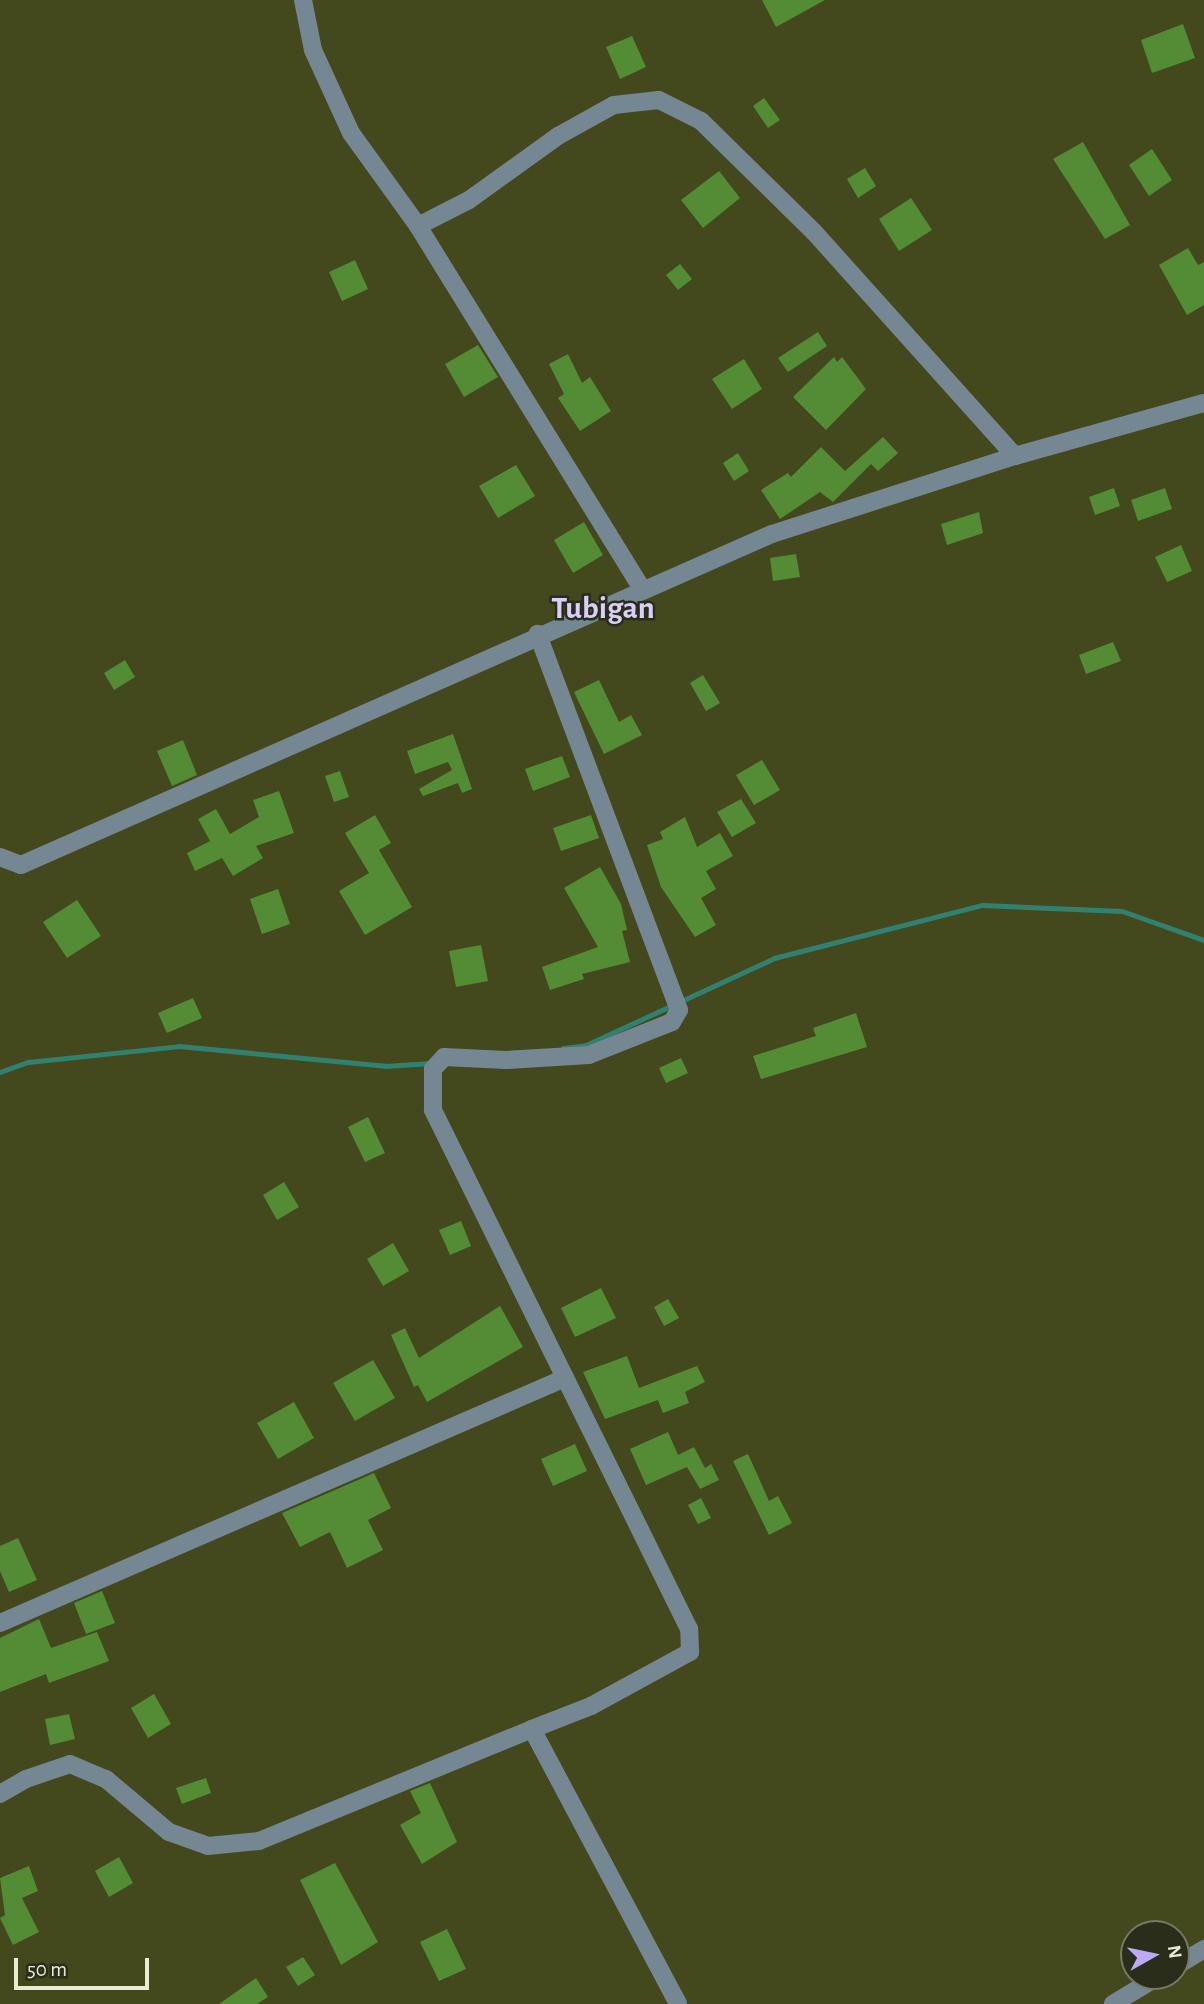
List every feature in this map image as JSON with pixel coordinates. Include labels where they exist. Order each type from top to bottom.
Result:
[{"type":"street","points":[[303,0],[313,50],[351,133],[418,226],[643,590]]},
{"type":"street","points":[[418,226],[469,200],[558,136],[614,104],[659,100],[702,121],[814,232],[1015,456]]},
{"type":"street","points":[[0,857],[21,864],[538,634],[772,534],[1015,456],[1204,403]]},
{"type":"street","points":[[0,1794],[26,1779],[70,1765],[106,1779],[169,1832],[208,1846],[259,1841],[591,1706],[690,1652],[689,1629],[433,1110],[433,1069],[444,1057],[452,1055],[506,1060],[589,1055],[672,1022],[679,1010],[538,634]]},
{"type":"street","points":[[0,1623],[565,1378]]},
{"type":"street","points":[[532,1729],[678,2004]]},
{"type":"street","points":[[1113,2004],[1136,1990]]},
{"type":"building","points":[[762,0],[825,0],[776,27]]},
{"type":"building","points":[[1183,24],[1195,58],[1152,73],[1141,40]]},
{"type":"building","points":[[632,36],[646,67],[620,79],[606,47]]},
{"type":"building","points":[[764,98],[780,120],[768,128],[753,106]]},
{"type":"building","points":[[1083,142],[1130,225],[1105,239],[1053,159]]},
{"type":"building","points":[[1152,149],[1172,180],[1149,196],[1129,165]]},
{"type":"building","points":[[865,168],[876,186],[858,198],[847,179]]},
{"type":"building","points":[[719,171],[740,198],[703,228],[681,200]]},
{"type":"building","points":[[911,198],[932,230],[899,251],[879,219]]},
{"type":"building","points":[[1188,248],[1198,265],[1204,262],[1204,305],[1187,315],[1159,265]]},
{"type":"building","points":[[355,260],[368,289],[342,301],[329,272]]},
{"type":"building","points":[[680,264],[692,279],[678,290],[666,275]]},
{"type":"building","points":[[818,332],[827,346],[788,372],[778,358]]},
{"type":"building","points":[[478,345],[498,377],[464,397],[445,364]]},
{"type":"building","points":[[568,354],[582,383],[590,377],[611,411],[580,431],[558,398],[564,394],[549,364]]},
{"type":"building","points":[[834,357],[837,362],[842,357],[866,389],[826,430],[793,397]]},
{"type":"building","points":[[744,359],[762,389],[732,409],[712,379]]},
{"type":"building","points":[[883,437],[898,453],[878,471],[871,464],[833,502],[820,492],[780,519],[761,490],[788,473],[791,477],[821,447],[845,471]]},
{"type":"building","points":[[738,453],[749,471],[734,481],[723,463]]},
{"type":"building","points":[[516,465],[535,496],[498,518],[479,486]]},
{"type":"building","points":[[1114,488],[1120,506],[1095,515],[1089,497]]},
{"type":"building","points":[[1165,488],[1172,509],[1138,521],[1131,500]]},
{"type":"building","points":[[979,512],[983,533],[947,545],[941,524]]},
{"type":"building","points":[[584,522],[603,555],[573,573],[554,540]]},
{"type":"building","points":[[1181,545],[1192,571],[1167,582],[1155,557]]},
{"type":"building","points":[[796,554],[800,577],[773,581],[770,558]]},
{"type":"building","points":[[1113,642],[1121,661],[1086,674],[1079,655]]},
{"type":"building","points":[[125,660],[135,677],[114,690],[104,673]]},
{"type":"building","points":[[703,675],[720,703],[706,711],[690,683]]},
{"type":"building","points":[[599,680],[619,722],[631,715],[642,735],[604,754],[574,692]]},
{"type":"building","points":[[453,734],[472,789],[462,793],[458,783],[423,796],[419,789],[452,770],[448,762],[415,774],[407,751]]},
{"type":"building","points":[[183,740],[197,775],[172,786],[157,751]]},
{"type":"building","points":[[562,756],[570,777],[533,791],[525,769]]},
{"type":"building","points":[[762,760],[780,790],[754,805],[736,775]]},
{"type":"building","points":[[340,771],[349,797],[334,802],[325,776]]},
{"type":"building","points":[[279,791],[294,833],[256,846],[263,858],[233,876],[222,858],[195,871],[187,853],[210,841],[198,819],[216,809],[230,834],[259,817],[253,800]]},
{"type":"building","points":[[741,799],[756,823],[732,837],[717,812]]},
{"type":"building","points":[[375,815],[391,843],[379,850],[412,907],[365,935],[339,891],[369,873],[345,833]]},
{"type":"building","points":[[591,815],[599,838],[561,851],[553,828]]},
{"type":"building","points":[[685,817],[697,847],[720,833],[733,856],[706,871],[716,889],[701,898],[716,925],[695,937],[661,887],[647,845],[663,839],[660,832]]},
{"type":"building","points":[[600,867],[621,904],[627,930],[622,931],[630,962],[582,974],[584,979],[550,990],[542,967],[598,947],[564,888]]},
{"type":"building","points":[[278,889],[290,924],[262,934],[250,899]]},
{"type":"building","points":[[77,900],[101,936],[67,958],[43,922]]},
{"type":"building","points":[[481,945],[488,981],[456,987],[449,951]]},
{"type":"building","points":[[193,998],[202,1018],[167,1033],[158,1013]]},
{"type":"building","points":[[856,1013],[867,1047],[761,1079],[753,1056],[816,1036],[813,1028]]},
{"type":"building","points":[[681,1058],[688,1073],[666,1083],[659,1068]]},
{"type":"building","points":[[368,1117],[385,1153],[365,1162],[348,1127]]},
{"type":"building","points":[[284,1182],[299,1207],[277,1220],[263,1195]]},
{"type":"building","points":[[461,1221],[471,1246],[450,1255],[439,1230]]},
{"type":"building","points":[[393,1243],[409,1271],[383,1286],[367,1259]]},
{"type":"building","points":[[601,1288],[616,1318],[575,1337],[561,1308]]},
{"type":"building","points":[[668,1299],[679,1318],[664,1326],[654,1307]]},
{"type":"building","points":[[500,1306],[523,1347],[427,1402],[418,1385],[414,1387],[391,1335],[405,1328],[419,1358]]},
{"type":"building","points":[[627,1356],[639,1388],[697,1366],[705,1382],[685,1392],[689,1403],[663,1413],[658,1400],[605,1419],[583,1372]]},
{"type":"building","points":[[373,1360],[395,1398],[355,1421],[333,1383]]},
{"type":"building","points":[[294,1402],[314,1438],[278,1459],[257,1423]]},
{"type":"building","points":[[668,1432],[678,1455],[694,1447],[705,1468],[711,1464],[719,1480],[700,1489],[687,1467],[646,1485],[630,1449]]},
{"type":"building","points":[[575,1444],[587,1471],[553,1486],[541,1459]]},
{"type":"building","points":[[748,1454],[769,1501],[778,1496],[792,1523],[769,1535],[733,1461]]},
{"type":"building","points":[[374,1473],[391,1508],[368,1520],[383,1550],[347,1568],[330,1532],[300,1547],[282,1513]]},
{"type":"building","points":[[701,1498],[711,1518],[698,1524],[688,1505]]},
{"type":"building","points":[[18,1538],[37,1580],[9,1592],[0,1571],[0,1546]]},
{"type":"building","points":[[102,1591],[115,1623],[86,1634],[74,1603]]},
{"type":"building","points":[[39,1619],[51,1648],[97,1632],[109,1661],[49,1683],[46,1674],[0,1692],[0,1638]]},
{"type":"building","points":[[154,1694],[171,1724],[148,1738],[131,1708]]},
{"type":"building","points":[[69,1714],[75,1739],[50,1745],[45,1719]]},
{"type":"building","points":[[206,1778],[211,1793],[182,1804],[176,1788]]},
{"type":"building","points":[[430,1783],[457,1842],[422,1864],[400,1825],[421,1813],[410,1791]]},
{"type":"building","points":[[119,1857],[133,1883],[109,1897],[95,1871]]},
{"type":"building","points":[[335,1863],[378,1942],[341,1965],[300,1880]]},
{"type":"building","points":[[29,1866],[38,1891],[22,1898],[39,1932],[13,1945],[0,1918],[5,1915],[0,1878]]},
{"type":"building","points":[[447,1929],[466,1969],[439,1981],[420,1942]]},
{"type":"building","points":[[303,1957],[315,1975],[298,1986],[286,1967]]},
{"type":"building","points":[[256,1978],[268,1997],[257,2004],[219,2004]]},
{"type":"waterway","points":[[563,1048],[586,1045],[774,958],[982,905],[1122,911],[1204,940]]},
{"type":"waterway","points":[[0,1072],[28,1062],[179,1046],[385,1066],[431,1063]]},
{"type":"district","name":"Tubigan","points":[[603,608]]}]
